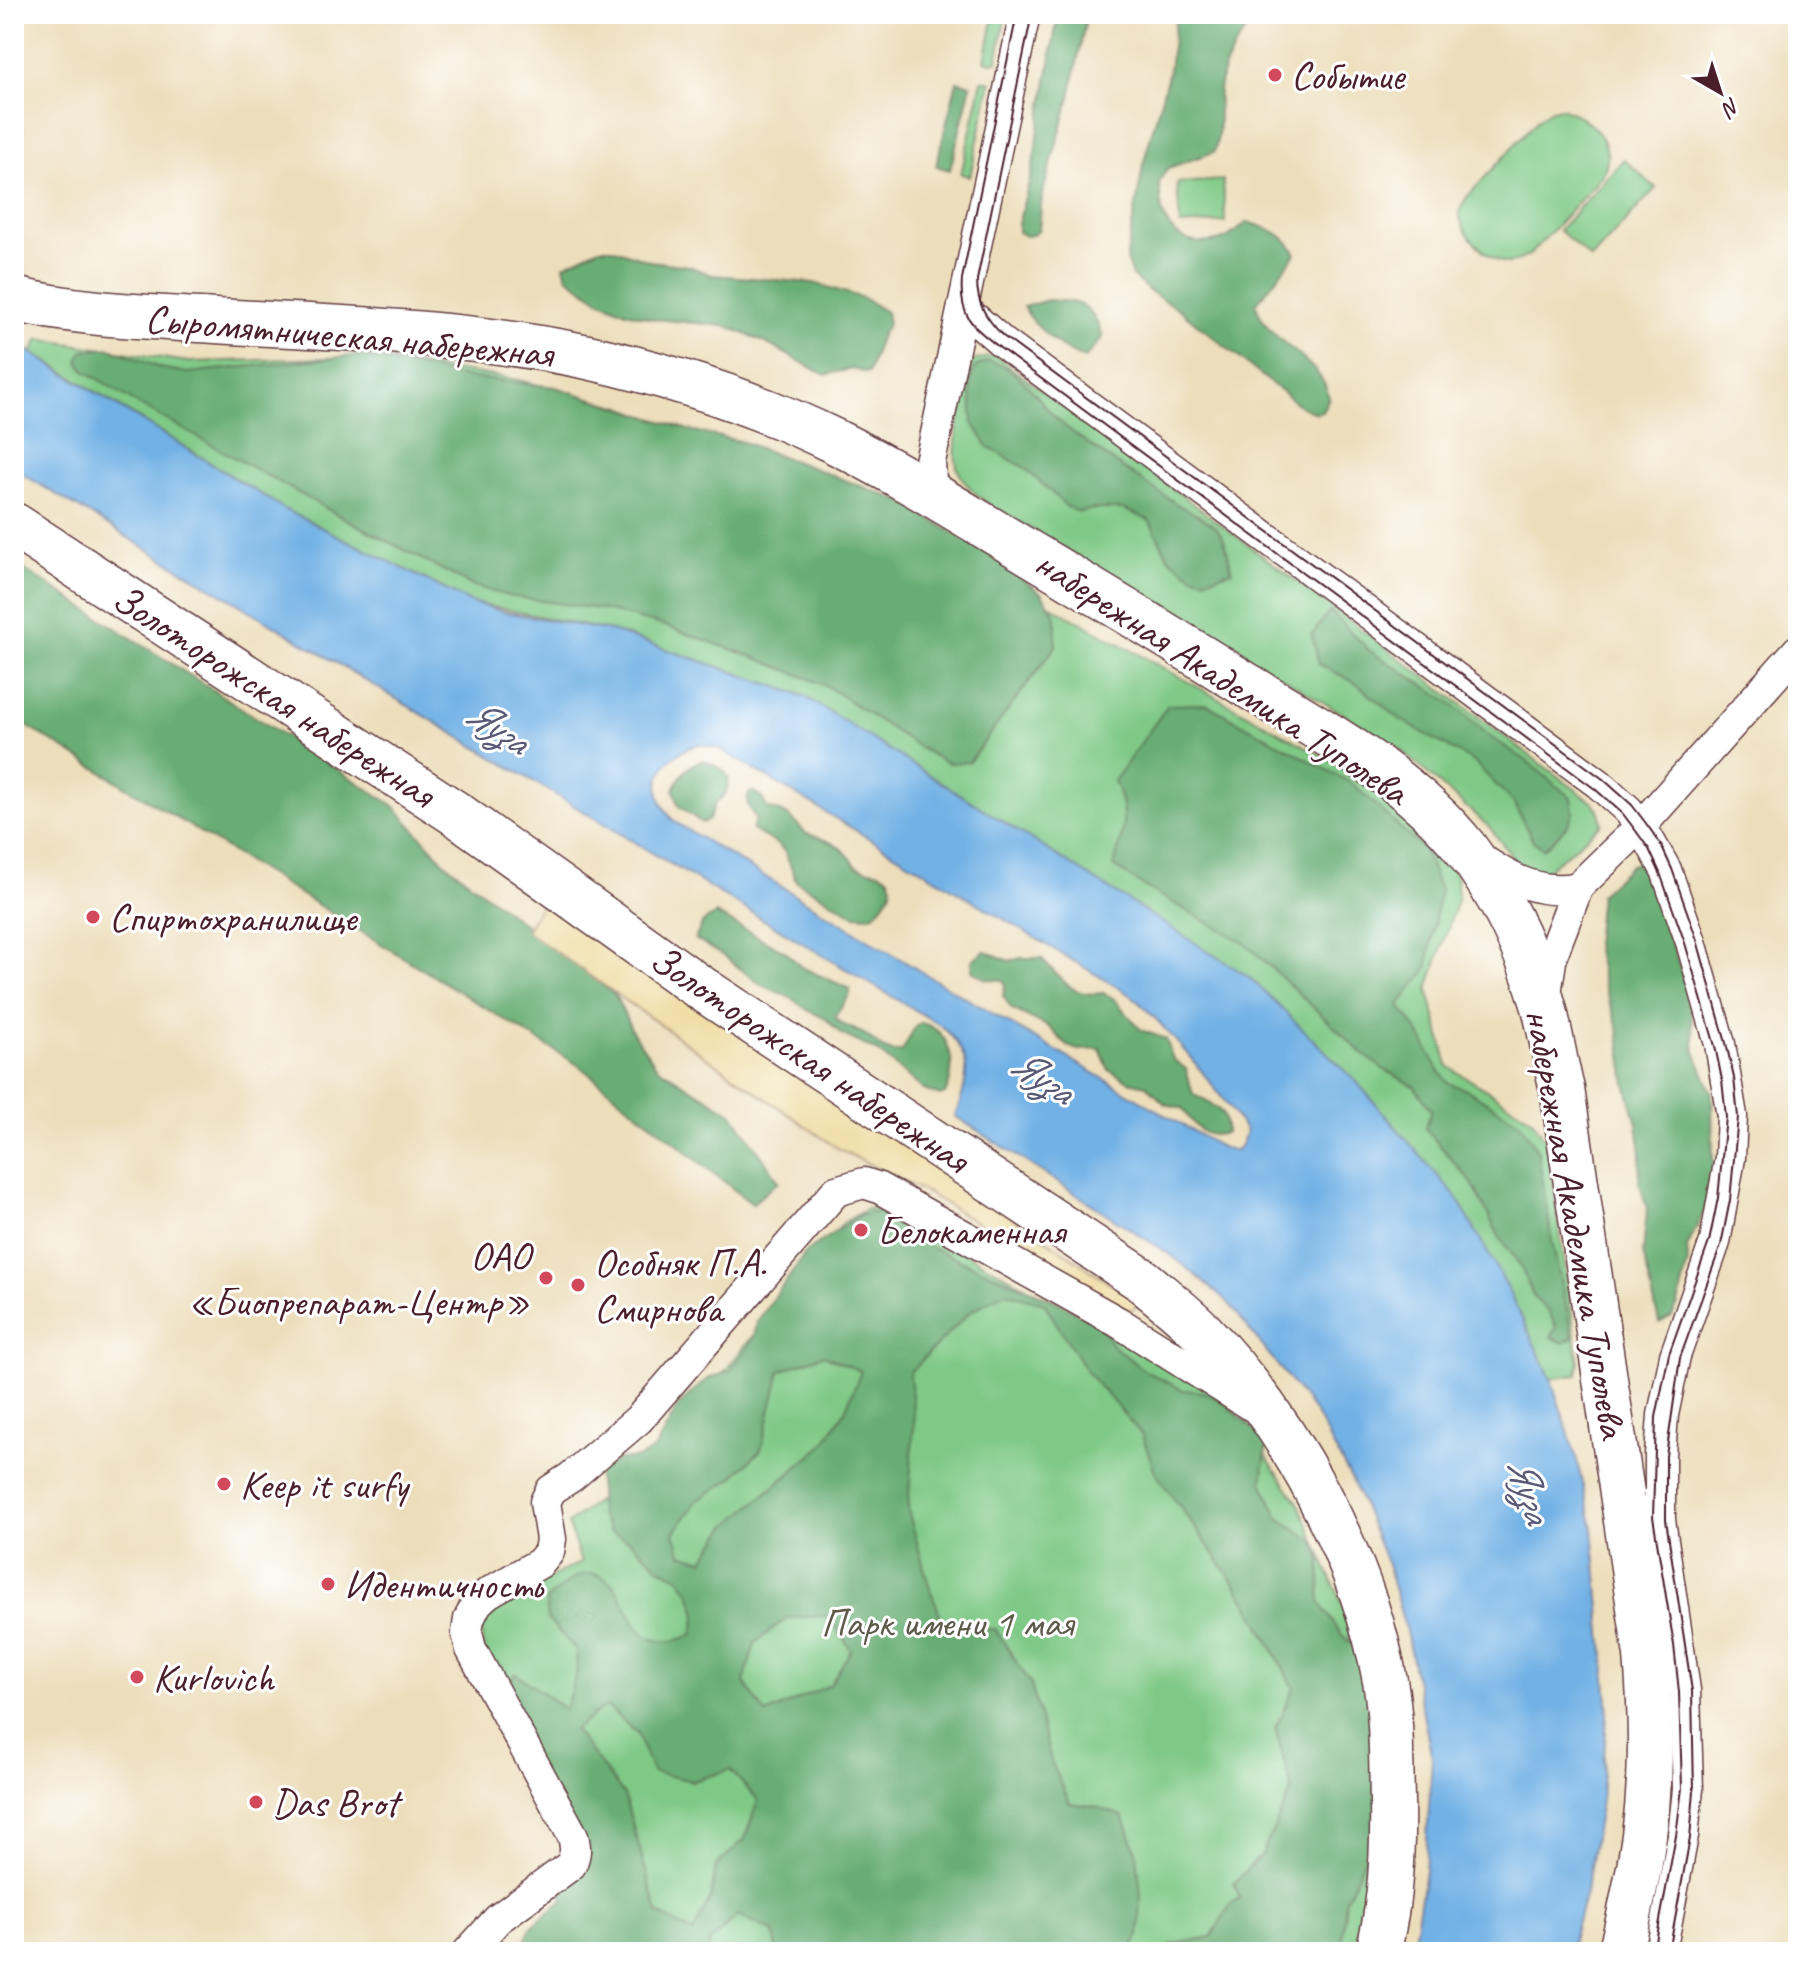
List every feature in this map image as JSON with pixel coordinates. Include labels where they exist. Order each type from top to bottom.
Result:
[{"type":"main road","name":"Сыромятническая набережная","points":[[14,299],[45,307],[119,315],[493,340],[588,357],[665,376],[756,407],[835,442],[943,501]]},
{"type":"main road","name":"набережная Академика Туполева","points":[[943,501],[1170,637],[1360,757],[1404,789],[1462,845],[1489,882],[1508,916],[1544,1006],[1562,1089],[1646,1655],[1652,1723],[1649,1795],[1639,1873],[1620,1952]]},
{"type":"main road","name":"Золоторожская набережная","points":[[14,525],[458,815],[692,982],[1142,1280],[1201,1331],[1277,1425],[1323,1506],[1360,1588],[1385,1681],[1391,1760],[1393,1854],[1378,1952]]},
{"type":"street","points":[[943,501],[931,481],[930,462],[1025,14]]},
{"type":"street","points":[[963,308],[1002,342],[1599,784],[1641,826],[1666,870],[1691,942],[1720,1044],[1732,1116],[1730,1158],[1715,1242],[1675,1356],[1663,1415],[1660,1520],[1685,1690],[1688,1789],[1683,1836],[1661,1952]]},
{"type":"street","points":[[888,471],[918,448],[939,417]]},
{"type":"street","points":[[1544,1006],[1552,955],[1578,887],[1641,826],[1798,650]]},
{"type":"street","points":[[1462,845],[1516,881],[1534,887],[1564,890],[1578,887]]},
{"type":"street","points":[[468,1952],[498,1919],[562,1874],[576,1855],[573,1836],[471,1649],[467,1633],[469,1619],[477,1603],[488,1593],[540,1563],[549,1552],[551,1539],[545,1502],[551,1490],[571,1477],[639,1419],[825,1202],[844,1187],[864,1183],[879,1188],[1118,1322],[1232,1392],[1277,1425]]},
{"type":"street","points":[[1118,1322],[1133,1322],[1147,1308],[1149,1294],[1142,1280]]},
{"type":"green space","points":[[994,14],[1006,14],[997,62],[985,61]]},
{"type":"green space","points":[[1058,14],[1087,14],[1070,97],[1042,196],[1039,229],[1033,235],[1025,236],[1018,232],[1018,224],[1032,171]]},
{"type":"green space","points":[[1176,14],[1260,14],[1239,39],[1224,69],[1219,90],[1219,129],[1214,152],[1168,168],[1159,181],[1163,214],[1172,230],[1194,242],[1224,239],[1247,222],[1276,232],[1292,247],[1296,254],[1256,304],[1270,330],[1316,372],[1324,384],[1329,398],[1322,411],[1316,413],[1301,407],[1177,308],[1150,292],[1132,276],[1126,260],[1144,161],[1169,71]]},
{"type":"green space","points":[[982,80],[991,82],[970,176],[961,174]]},
{"type":"green space","points":[[957,81],[971,85],[950,170],[936,166]]},
{"type":"green space","points":[[1561,108],[1582,119],[1599,134],[1607,153],[1602,176],[1531,254],[1514,262],[1501,262],[1486,253],[1468,234],[1461,221],[1461,208],[1467,197],[1539,118]]},
{"type":"green space","points":[[1624,159],[1656,188],[1591,259],[1559,230]]},
{"type":"green space","points":[[1223,180],[1225,222],[1180,225],[1177,183]]},
{"type":"green space","points":[[599,248],[612,248],[650,261],[689,266],[712,275],[814,283],[863,298],[886,312],[888,324],[868,373],[851,369],[825,375],[764,342],[726,326],[654,319],[626,312],[599,300],[567,277],[564,265]]},
{"type":"green space","points":[[1048,300],[1083,306],[1094,317],[1103,337],[1085,358],[1050,338],[1023,307]]},
{"type":"green space","points":[[39,339],[188,362],[368,357],[519,380],[622,407],[742,454],[899,522],[1359,776],[1443,854],[1456,873],[1458,897],[1428,989],[1448,1066],[1531,1118],[1547,1142],[1579,1363],[1577,1375],[1551,1379],[1506,1285],[1000,821],[804,696],[615,632],[470,602],[286,510],[32,352]]},
{"type":"green space","points":[[110,348],[160,368],[187,373],[359,355],[471,378],[556,387],[689,430],[743,442],[901,501],[996,559],[1042,594],[1056,616],[1056,646],[969,762],[948,763],[923,750],[825,685],[756,658],[662,625],[605,610],[508,596],[471,585],[136,403],[84,370],[78,361],[83,351]]},
{"type":"green space","points":[[994,355],[1592,802],[1599,810],[1602,824],[1539,877],[1524,872],[1490,828],[1394,744],[987,503],[960,475],[956,447],[972,361]]},
{"type":"green space","points":[[988,361],[1021,379],[1056,418],[1093,447],[1214,526],[1224,541],[1232,571],[1206,579],[1192,575],[1169,558],[1149,520],[1123,509],[1079,512],[1067,507],[1025,468],[988,447],[973,423],[970,381],[975,367]]},
{"type":"green space","points":[[14,563],[393,805],[445,863],[615,995],[633,1033],[657,1067],[732,1113],[779,1181],[752,1204],[578,1065],[14,718]]},
{"type":"green space","points":[[1330,611],[1370,651],[1447,700],[1571,798],[1573,812],[1568,825],[1544,849],[1533,841],[1513,802],[1474,762],[1401,720],[1354,682],[1319,664],[1312,635]]},
{"type":"green space","points":[[1206,704],[1353,784],[1423,849],[1440,889],[1427,969],[1399,1005],[1448,1083],[1467,1090],[1519,1122],[1538,1151],[1552,1241],[1573,1338],[1563,1343],[1551,1337],[1556,1327],[1549,1312],[1534,1298],[1520,1265],[1500,1238],[1472,1183],[1425,1128],[1432,1111],[1414,1086],[1363,1054],[1246,944],[1143,886],[1114,866],[1123,813],[1114,781],[1168,705]]},
{"type":"green space","points":[[703,760],[722,769],[729,777],[726,793],[715,804],[709,820],[702,823],[679,806],[674,790],[685,771]]},
{"type":"green space","points":[[754,792],[762,798],[767,808],[788,816],[805,833],[840,848],[856,866],[888,877],[891,889],[881,907],[871,916],[855,915],[796,881],[785,852],[752,830],[756,818],[747,800],[749,793]]},
{"type":"green space","points":[[1642,862],[1653,872],[1657,885],[1662,913],[1689,996],[1695,1052],[1712,1093],[1713,1167],[1706,1208],[1687,1247],[1688,1262],[1678,1304],[1672,1316],[1659,1323],[1643,1253],[1647,1209],[1639,1181],[1641,1153],[1637,1124],[1626,1084],[1618,1027],[1604,987],[1595,945],[1600,894],[1631,865]]},
{"type":"green space","points":[[716,914],[786,952],[801,967],[850,989],[835,1017],[882,1048],[902,1052],[916,1025],[921,1023],[940,1033],[950,1051],[951,1062],[945,1094],[940,1096],[924,1090],[877,1051],[841,1034],[825,1018],[760,984],[724,956],[695,939],[703,922]]},
{"type":"green space","points":[[985,951],[1010,961],[1041,958],[1075,990],[1104,993],[1114,999],[1141,1030],[1166,1039],[1173,1059],[1186,1069],[1193,1094],[1221,1112],[1226,1133],[1205,1133],[1182,1108],[1165,1104],[1146,1085],[1129,1081],[1109,1070],[1100,1049],[1078,1050],[1067,1046],[1049,1027],[1012,1009],[1003,996],[1003,980],[986,979],[972,971],[972,960]]},
{"type":"green space","name":"Парк имени 1 мая","points":[[884,1208],[1226,1398],[1299,1504],[1344,1608],[1371,1740],[1368,1861],[1354,1952],[648,1952],[483,1646],[483,1623],[498,1604],[581,1562],[568,1524],[664,1447],[843,1223],[866,1209]]},
{"type":"green space","points":[[882,1211],[913,1231],[923,1244],[1060,1303],[1102,1327],[1112,1345],[1145,1371],[1183,1390],[1204,1392],[1222,1401],[1267,1441],[1262,1482],[1279,1518],[1315,1542],[1321,1561],[1320,1603],[1341,1634],[1373,1664],[1381,1825],[1346,1899],[1341,1952],[1165,1952],[1171,1945],[1211,1937],[1232,1902],[1240,1898],[1234,1883],[1262,1854],[1292,1790],[1275,1728],[1294,1688],[1236,1585],[1155,1472],[1142,1435],[1087,1372],[1044,1303],[1005,1292],[970,1312],[910,1372],[914,1422],[908,1510],[930,1589],[946,1629],[995,1629],[1031,1684],[1051,1761],[1070,1803],[1093,1806],[1123,1816],[1137,1854],[1141,1896],[1139,1936],[1129,1952],[777,1952],[774,1932],[738,1915],[709,1943],[709,1952],[520,1952],[531,1927],[563,1900],[555,1872],[564,1854],[553,1808],[494,1718],[515,1673],[565,1709],[577,1671],[576,1650],[548,1620],[546,1600],[577,1577],[600,1575],[612,1584],[638,1627],[650,1638],[667,1641],[692,1635],[697,1614],[690,1593],[679,1577],[660,1568],[630,1541],[610,1532],[600,1514],[598,1472],[618,1460],[639,1458],[656,1447],[677,1408],[692,1392],[708,1379],[730,1371],[754,1338],[757,1322],[807,1251],[860,1215]],"holes":[[[823,1355],[861,1371],[845,1411],[822,1446],[726,1527],[703,1560],[681,1553],[674,1533],[697,1501],[731,1479],[761,1450],[780,1371]],[[829,1616],[851,1650],[830,1685],[766,1714],[744,1682],[755,1643],[787,1618]],[[606,1706],[637,1733],[652,1772],[692,1781],[730,1770],[758,1800],[745,1839],[716,1866],[711,1897],[693,1933],[658,1913],[624,1795],[574,1730]]]},
{"type":"sand","points":[[544,899],[1139,1303],[1132,1309],[1122,1309],[927,1193],[837,1148],[526,931]]},
{"type":"water","name":"Яуза","points":[[14,342],[286,510],[470,602],[505,612],[615,632],[804,696],[1249,977],[1355,1080],[1457,1198],[1506,1285],[1551,1379],[1575,1453],[1593,1528],[1608,1702],[1601,1800],[1587,1885],[1569,1952],[1412,1952],[1425,1871],[1432,1758],[1406,1631],[1388,1567],[1355,1486],[1316,1414],[1227,1301],[1175,1258],[955,1116],[964,1090],[966,1067],[959,1046],[940,1025],[14,469]],"holes":[[[699,744],[718,748],[1132,996],[1207,1077],[1246,1131],[1240,1147],[1229,1150],[1217,1145],[925,974],[675,822],[660,798],[660,776],[674,757],[685,749]]]},
{"type":"tram line","points":[[1017,14],[962,279],[963,303],[969,320],[1000,348],[1595,789],[1623,814],[1649,849],[1685,943],[1715,1046],[1726,1117],[1718,1198],[1709,1242],[1669,1354],[1656,1417],[1653,1517],[1674,1645],[1682,1788],[1654,1952]]},
{"type":"tram line","points":[[1032,14],[977,280],[979,297],[987,317],[1003,336],[1603,779],[1632,805],[1660,843],[1697,940],[1726,1043],[1738,1117],[1730,1200],[1721,1245],[1680,1358],[1666,1456],[1666,1520],[1692,1691],[1694,1791],[1690,1838],[1669,1952]]},
{"type":"place","name":"Событие","points":[[1275,75]]},
{"type":"place","name":"Спиртохранилище","points":[[93,917]]},
{"type":"place","name":"Белокаменная","points":[[861,1230]]},
{"type":"place","name":"ОАО «Биопрепарат-Центр»","points":[[546,1278]]},
{"type":"place","name":"Особняк П.А. Смирнова","points":[[578,1285]]},
{"type":"place","name":"Keep it surfy","points":[[224,1484]]},
{"type":"place","name":"Идентичность","points":[[328,1584]]},
{"type":"place","name":"Kurlovich","points":[[137,1677]]},
{"type":"place","name":"Das Brot","points":[[256,1802]]}]
